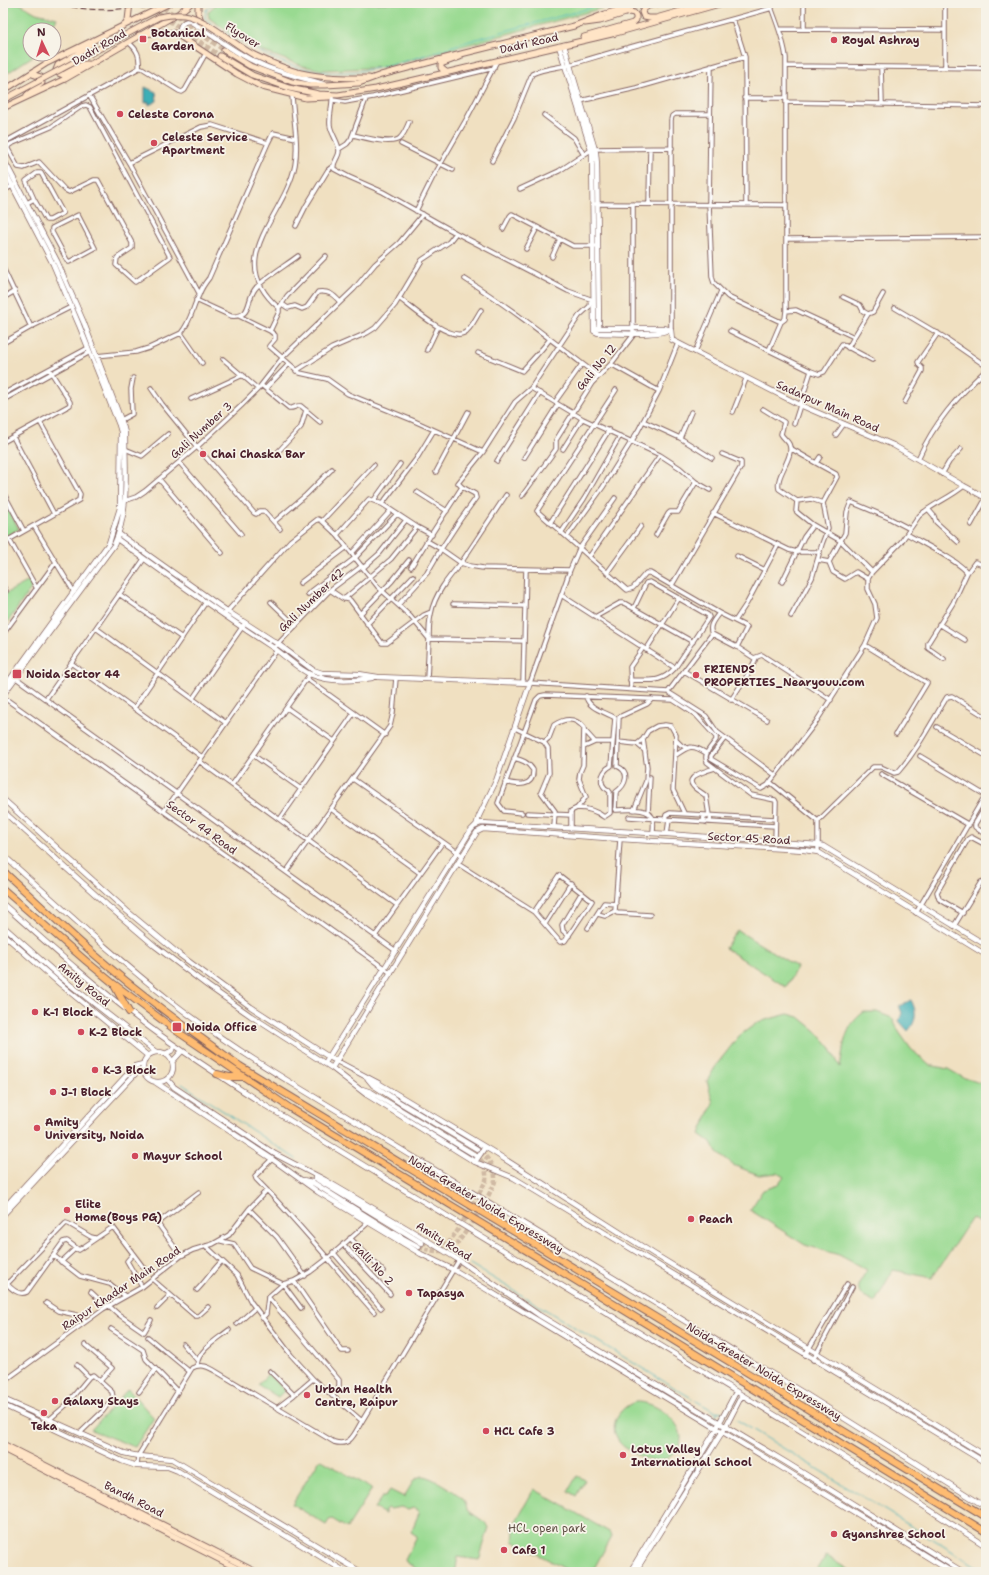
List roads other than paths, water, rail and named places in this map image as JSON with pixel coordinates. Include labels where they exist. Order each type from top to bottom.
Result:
[{"type":"highway","name":"Noida-Greater Noida Expressway","points":[[3,871],[100,959],[182,1025],[240,1066],[986,1517]]},
{"type":"highway","name":"Noida-Greater Noida Expressway","points":[[3,889],[114,984],[178,1032],[290,1108],[986,1532]]},
{"type":"highway","points":[[114,984],[129,1012]]},
{"type":"highway","points":[[217,1074],[229,1077],[243,1077]]},
{"type":"main road","points":[[124,26],[128,20],[130,3]]},
{"type":"main road","points":[[3,91],[32,74],[47,63],[170,3]]},
{"type":"main road","name":"Dadri Road","points":[[3,108],[65,78],[178,13],[191,3]]},
{"type":"main road","points":[[198,3],[198,12],[204,30]]},
{"type":"main road","name":"Dadri Road","points":[[224,50],[250,66],[292,82],[310,85],[359,83],[465,53],[582,23],[605,14],[643,3]]},
{"type":"main road","points":[[661,3],[644,8],[642,12],[644,17],[656,18],[709,3]]},
{"type":"main road","name":"Dadri Road","points":[[334,97],[376,89],[561,46],[643,26],[723,3]]},
{"type":"main road","points":[[578,41],[583,37],[592,34],[633,23],[636,20],[636,16],[634,13],[629,12],[600,21],[582,23]]},
{"type":"main road","name":"Flyover","points":[[3,100],[159,17],[171,15],[184,15],[198,19],[245,50],[300,73],[332,78],[374,78]]},
{"type":"main road","points":[[139,36],[151,32],[175,33],[237,74],[260,86],[306,98],[334,97]]},
{"type":"main road","points":[[88,64],[83,64],[62,75],[56,70],[58,65],[79,53],[100,38]]},
{"type":"main road","points":[[446,72],[441,68],[441,64],[455,59],[465,53]]},
{"type":"main road","points":[[220,56],[252,75],[289,88],[334,97]]},
{"type":"main road","points":[[23,99],[42,83],[41,77],[32,74]]},
{"type":"main road","name":"Bandh Road","points":[[3,1444],[256,1572]]},
{"type":"main road","name":"Bandh Road","points":[[3,1449],[244,1572]]},
{"type":"street","points":[[135,3],[142,6],[152,3]]},
{"type":"street","points":[[804,3],[804,29]]},
{"type":"street","points":[[945,3],[945,68]]},
{"type":"street","points":[[492,161],[512,124],[532,74],[567,66],[617,50],[732,19],[770,4],[784,44],[786,66],[787,239],[785,319],[781,322],[768,350]]},
{"type":"street","points":[[732,19],[744,57],[746,205]]},
{"type":"street","points":[[181,37],[179,29],[181,24],[186,21],[190,21],[246,57],[266,67],[326,85]]},
{"type":"street","points":[[780,29],[945,30]]},
{"type":"street","points":[[128,42],[135,47],[138,52],[138,68]]},
{"type":"street","points":[[561,46],[591,142]]},
{"type":"street","points":[[3,143],[138,68],[142,68],[178,91],[182,92],[185,90],[206,53]]},
{"type":"street","points":[[580,101],[636,88],[744,57]]},
{"type":"street","points":[[416,211],[440,164],[467,118],[497,61]]},
{"type":"street","points":[[567,66],[580,101],[593,150],[596,204],[594,300],[597,328],[596,332],[634,331],[664,328],[670,330]]},
{"type":"street","points":[[711,66],[709,204],[711,269],[714,283],[728,297],[740,304],[781,322]]},
{"type":"street","points":[[786,66],[986,68]]},
{"type":"street","points":[[881,67],[882,103]]},
{"type":"street","points":[[296,226],[306,206],[328,170],[333,166],[339,154],[339,149],[330,126],[330,109],[334,97],[345,102],[366,99],[494,68]]},
{"type":"street","points":[[89,95],[129,163],[199,293]]},
{"type":"street","points":[[279,308],[265,294],[259,284],[254,265],[260,240],[288,186],[295,167],[296,138],[292,95]]},
{"type":"street","points":[[744,98],[786,98]]},
{"type":"street","points":[[339,149],[347,144],[353,135],[366,99]]},
{"type":"street","points":[[786,102],[986,106]]},
{"type":"street","points":[[86,105],[90,107],[170,257],[135,282],[116,265],[117,258],[132,248],[132,243],[98,180],[94,180],[69,192],[65,190],[41,164],[36,163],[21,168],[16,164],[8,149],[8,146],[51,127],[58,122],[82,106],[86,105]]},
{"type":"street","points":[[567,537],[603,487],[631,442],[659,391],[678,343],[672,340],[670,330],[672,116],[675,114],[710,114]]},
{"type":"street","points":[[53,115],[58,122]]},
{"type":"street","points":[[544,115],[574,138],[584,155]]},
{"type":"street","points":[[46,119],[51,127]]},
{"type":"street","points":[[353,135],[381,141],[395,141],[400,138],[409,122]]},
{"type":"street","points":[[129,163],[201,127],[212,125],[268,143]]},
{"type":"street","points":[[3,394],[49,369],[91,353],[136,352],[149,348],[181,333],[191,318],[199,293],[209,278],[273,133],[296,138]]},
{"type":"street","points":[[401,144],[453,170]]},
{"type":"street","points":[[520,189],[559,171],[593,150],[672,148]]},
{"type":"street","points":[[649,204],[650,149]]},
{"type":"street","points":[[3,158],[14,185],[52,264],[121,420],[125,433],[123,501],[118,537],[114,545],[3,696]]},
{"type":"street","points":[[333,166],[349,177],[383,192],[456,233],[568,291],[594,300]]},
{"type":"street","points":[[3,168],[27,203],[57,261],[120,432],[123,501],[116,526],[109,543],[3,689]]},
{"type":"street","points":[[37,173],[41,173],[63,213],[50,220],[46,220],[34,199],[26,181],[37,173]]},
{"type":"street","points":[[3,191],[14,185]]},
{"type":"street","points":[[27,203],[34,199]]},
{"type":"street","points":[[596,204],[786,205]]},
{"type":"street","points":[[632,204],[634,331]]},
{"type":"street","name":"Gali Number 3","points":[[123,501],[136,497],[159,479],[197,447],[258,389],[283,357],[398,243],[422,214]]},
{"type":"street","points":[[503,229],[512,214],[537,228],[578,247],[596,246]]},
{"type":"street","points":[[44,236],[52,232],[52,228],[78,215],[95,248],[69,262],[52,232]]},
{"type":"street","points":[[526,249],[537,228]]},
{"type":"street","points":[[296,371],[332,348],[375,328],[383,320],[399,298],[422,260],[449,242],[456,233]]},
{"type":"street","points":[[787,239],[986,237]]},
{"type":"street","points":[[552,256],[560,239]]},
{"type":"street","points":[[239,316],[243,315],[253,291],[259,284],[298,256]]},
{"type":"street","points":[[270,331],[279,312],[279,308],[326,256]]},
{"type":"street","points":[[3,268],[31,327]]},
{"type":"street","points":[[465,279],[495,298],[598,376]]},
{"type":"street","points":[[3,298],[15,291]]},
{"type":"street","points":[[282,304],[288,308],[295,306],[302,309],[307,307],[318,292],[326,291],[333,294],[340,302]]},
{"type":"street","points":[[695,352],[721,291]]},
{"type":"street","points":[[848,348],[868,314],[873,312],[883,294]]},
{"type":"street","points":[[843,297],[860,305],[863,311],[868,314]]},
{"type":"street","points":[[399,298],[438,327],[457,334],[465,333],[481,310]]},
{"type":"street","points":[[196,300],[231,316],[239,316],[270,331],[274,335],[275,339],[269,346],[283,357],[296,371],[327,379],[348,394],[483,452]]},
{"type":"street","points":[[398,605],[427,573],[441,549],[476,498],[475,494],[458,483],[459,480],[483,452],[515,402],[531,388],[579,316],[594,300]]},
{"type":"street","points":[[3,343],[71,307]]},
{"type":"street","points":[[895,308],[938,333],[986,366]]},
{"type":"street","points":[[786,311],[800,310],[854,337]]},
{"type":"street","points":[[427,350],[438,327]]},
{"type":"street","name":"Gali No 12","points":[[522,496],[556,449],[556,440],[598,376],[611,364],[634,331]]},
{"type":"street","points":[[730,331],[811,371],[822,374],[841,345],[872,360]]},
{"type":"street","points":[[181,333],[202,363]]},
{"type":"street","points":[[905,402],[923,369],[918,362],[938,333]]},
{"type":"street","points":[[478,353],[522,371],[528,363],[535,358],[550,339]]},
{"type":"street","name":"Sadarpur Main Road","points":[[678,343],[746,379],[800,405],[893,445],[986,498]]},
{"type":"street","points":[[3,400],[91,353]]},
{"type":"street","points":[[223,359],[258,389]]},
{"type":"street","points":[[266,388],[289,364]]},
{"type":"street","points":[[524,458],[556,403],[582,364]]},
{"type":"street","points":[[611,364],[659,391]]},
{"type":"street","points":[[3,442],[70,405],[70,402],[49,369]]},
{"type":"street","points":[[918,459],[927,439],[936,425],[962,394],[986,370]]},
{"type":"street","points":[[794,424],[811,371]]},
{"type":"street","points":[[191,399],[243,375]]},
{"type":"street","points":[[121,420],[132,414],[131,389],[133,378]]},
{"type":"street","points":[[733,412],[746,379]]},
{"type":"street","points":[[261,384],[288,408],[298,406],[306,410],[320,422]]},
{"type":"street","points":[[151,388],[197,447],[254,513],[256,514],[264,510],[280,529]]},
{"type":"street","points":[[531,388],[582,419],[609,430],[660,455],[680,468],[696,482],[710,490]]},
{"type":"street","points":[[616,390],[538,509],[538,514],[567,537],[627,590],[633,588],[646,573],[650,573],[719,613],[747,627],[737,647]]},
{"type":"street","points":[[497,460],[540,393]]},
{"type":"street","points":[[763,409],[784,422],[781,434],[788,442],[790,448],[778,481],[778,486],[781,492],[797,501],[811,500],[823,503]]},
{"type":"street","points":[[276,455],[302,427],[306,410]]},
{"type":"street","points":[[436,472],[468,412]]},
{"type":"street","points":[[680,438],[691,412]]},
{"type":"street","points":[[563,449],[582,419]]},
{"type":"street","points":[[643,420],[680,438],[712,458]]},
{"type":"street","points":[[3,543],[79,500],[80,494],[40,422]]},
{"type":"street","points":[[836,434],[844,424]]},
{"type":"street","points":[[382,504],[416,458],[434,430]]},
{"type":"street","points":[[550,523],[609,430]]},
{"type":"street","points":[[125,449],[142,456],[168,434]]},
{"type":"street","points":[[13,436],[54,514]]},
{"type":"street","points":[[561,533],[584,499],[620,436]]},
{"type":"street","points":[[790,448],[816,462],[837,476],[823,503],[828,522],[827,532],[818,560],[811,581],[791,616]]},
{"type":"street","points":[[942,474],[949,462],[961,449]]},
{"type":"street","points":[[672,585],[741,466],[740,462],[722,454]]},
{"type":"street","points":[[589,557],[660,455]]},
{"type":"street","points":[[816,462],[820,457]]},
{"type":"street","points":[[179,462],[241,534]]},
{"type":"street","points":[[374,500],[400,464]]},
{"type":"street","points":[[322,521],[374,465]]},
{"type":"street","points":[[274,522],[306,495],[332,469]]},
{"type":"street","points":[[159,479],[222,554]]},
{"type":"street","points":[[656,534],[670,512],[678,512],[696,482]]},
{"type":"street","points":[[725,738],[711,756],[711,760],[761,789],[768,785],[801,743],[831,700],[865,645],[876,618],[875,604],[868,589],[868,579],[872,572],[892,552],[907,534],[919,516],[928,509],[955,494],[964,486]]},
{"type":"street","points":[[412,567],[462,487]]},
{"type":"street","points":[[3,492],[24,531]]},
{"type":"street","points":[[416,492],[447,511]]},
{"type":"street","points":[[427,678],[431,612],[445,584],[461,563],[506,495]]},
{"type":"street","points":[[325,1063],[457,852],[476,825],[496,781],[579,548],[615,498]]},
{"type":"street","points":[[971,525],[986,498]]},
{"type":"street","points":[[337,536],[369,499],[382,504],[432,535]]},
{"type":"street","points":[[797,501],[796,511],[813,525],[841,541],[872,572]]},
{"type":"street","points":[[829,562],[841,541],[846,527],[847,512],[851,502],[890,518],[910,529]]},
{"type":"street","points":[[928,509],[934,516],[936,522],[958,542]]},
{"type":"street","points":[[352,553],[391,510]]},
{"type":"street","points":[[713,513],[789,550],[798,552],[820,552]]},
{"type":"street","points":[[308,594],[355,558],[397,514]]},
{"type":"street","points":[[225,613],[290,541],[317,520],[322,521],[337,536],[383,592],[415,622],[429,639],[524,641]]},
{"type":"street","name":"Gali Number 42","points":[[164,811],[226,723],[276,648],[330,590],[363,567],[386,546],[406,520]]},
{"type":"street","points":[[782,582],[804,537],[813,525]]},
{"type":"street","points":[[34,526],[74,592]]},
{"type":"street","points":[[607,573],[641,526]]},
{"type":"street","points":[[344,599],[391,559],[417,527]]},
{"type":"street","points":[[907,534],[965,569],[967,573]]},
{"type":"street","points":[[118,537],[144,559],[207,600]]},
{"type":"street","points":[[118,537],[276,648],[313,670],[322,673],[359,674],[378,677],[523,682],[668,692],[706,716],[717,732],[775,775]]},
{"type":"street","points":[[9,539],[36,587]]},
{"type":"street","points":[[427,541],[461,563],[470,566],[526,570],[570,570]]},
{"type":"street","points":[[735,621],[778,545]]},
{"type":"street","points":[[300,583],[347,547]]},
{"type":"street","points":[[737,556],[765,570]]},
{"type":"street","points":[[46,699],[144,559]]},
{"type":"street","points":[[360,614],[383,592],[409,560]]},
{"type":"street","points":[[818,560],[829,562]]},
{"type":"street","points":[[3,634],[36,587],[56,562]]},
{"type":"street","points":[[829,562],[834,572],[843,579],[846,579],[852,573],[856,572],[868,579]]},
{"type":"street","points":[[944,660],[927,646],[953,603],[967,573],[975,562],[986,566]]},
{"type":"street","points":[[523,682],[526,570]]},
{"type":"street","points":[[367,624],[413,576]]},
{"type":"street","points":[[630,680],[663,679],[668,676],[709,617],[708,615],[650,582],[647,582],[634,608]]},
{"type":"street","points":[[3,586],[6,591]]},
{"type":"street","points":[[330,590],[344,599],[350,600],[380,642],[385,644],[426,613],[431,612]]},
{"type":"street","points":[[120,594],[182,638]]},
{"type":"street","points":[[561,595],[675,668]]},
{"type":"street","points":[[631,689],[630,667],[679,598]]},
{"type":"street","points":[[134,708],[207,600]]},
{"type":"street","points":[[271,602],[296,626]]},
{"type":"street","points":[[594,617],[620,603],[624,603],[693,642]]},
{"type":"street","points":[[453,604],[525,606]]},
{"type":"street","points":[[719,613],[711,625],[710,629],[712,634],[756,658]]},
{"type":"street","points":[[939,624],[965,640]]},
{"type":"street","points":[[193,698],[243,625]]},
{"type":"street","points":[[96,628],[226,723]]},
{"type":"street","points":[[668,692],[712,634]]},
{"type":"street","points":[[865,645],[927,683],[896,734]]},
{"type":"street","points":[[276,648],[354,713],[385,735]]},
{"type":"street","points":[[731,700],[750,671],[756,658],[762,655],[831,700]]},
{"type":"street","points":[[71,663],[134,708],[201,759],[232,785],[397,905]]},
{"type":"street","points":[[684,671],[767,720]]},
{"type":"street","points":[[308,676],[359,680],[378,677]]},
{"type":"street","points":[[232,785],[308,676]]},
{"type":"street","points":[[16,678],[396,950]]},
{"type":"street","points":[[286,872],[385,735],[392,721],[396,678]]},
{"type":"street","name":"Sector 44 Road","points":[[3,696],[391,973]]},
{"type":"street","points":[[522,813],[504,811],[498,805],[505,782],[536,700],[540,696],[586,696],[675,700],[701,720],[716,738],[706,753],[705,758],[707,762],[751,795],[775,800],[775,841]]},
{"type":"street","points":[[577,808],[591,809],[604,817],[610,814],[610,792],[605,788],[602,780],[604,773],[611,766],[614,717],[606,715],[588,702],[586,696]]},
{"type":"street","points":[[818,852],[818,821],[874,767],[880,767],[894,774],[898,772],[914,753],[947,697],[952,696],[986,717]]},
{"type":"street","points":[[652,699],[647,704],[620,717],[617,766],[623,769],[626,776],[624,785],[616,792],[616,810],[634,810],[648,813],[654,819],[653,833]]},
{"type":"street","points":[[287,708],[334,741]]},
{"type":"street","points":[[280,819],[354,713]]},
{"type":"street","points":[[544,742],[549,738],[554,725],[568,719],[572,719],[583,726],[585,731],[595,742]]},
{"type":"street","points":[[637,744],[644,739],[648,731],[657,726],[671,726],[674,730],[676,735],[676,755],[673,790],[684,813]]},
{"type":"street","points":[[937,727],[986,756]]},
{"type":"street","points":[[515,728],[544,742],[548,748],[549,774],[541,792],[554,809],[554,827]]},
{"type":"street","points":[[571,828],[571,811],[577,808],[586,797],[580,779],[580,772],[583,765],[585,731]]},
{"type":"street","points":[[634,810],[646,781],[644,739]]},
{"type":"street","points":[[676,740],[687,748]]},
{"type":"street","points":[[584,746],[595,742],[613,742]]},
{"type":"street","points":[[618,742],[637,744],[645,751]]},
{"type":"street","points":[[676,755],[687,748],[696,747],[706,753]]},
{"type":"street","points":[[253,755],[301,789]]},
{"type":"street","points":[[916,913],[986,794],[920,756]]},
{"type":"street","points":[[505,782],[521,785],[526,784],[533,773],[531,767],[523,760],[514,758]]},
{"type":"street","points":[[706,822],[710,818],[708,815],[706,796],[693,787],[691,783],[695,776],[702,772],[716,768]]},
{"type":"street","points":[[881,774],[968,825]]},
{"type":"street","points":[[648,813],[650,777]]},
{"type":"street","points":[[353,779],[464,856]]},
{"type":"street","points":[[770,782],[818,821]]},
{"type":"street","points":[[3,800],[127,911],[180,955],[251,1007],[329,1057],[485,1147],[654,1254],[986,1456]]},
{"type":"street","points":[[986,806],[975,824],[975,828],[986,835]]},
{"type":"street","points":[[331,809],[420,873]]},
{"type":"street","points":[[3,811],[107,905],[155,946],[251,1016],[325,1063],[358,1088],[475,1162],[514,1178],[986,1464]]},
{"type":"street","points":[[527,813],[571,815]]},
{"type":"street","points":[[666,834],[666,815],[670,813],[775,819]]},
{"type":"street","points":[[629,818],[775,826]]},
{"type":"street","name":"Sector 45 Road","points":[[476,825],[484,823],[571,828],[775,841],[823,846],[986,945]]},
{"type":"street","points":[[332,1068],[458,864],[481,830],[476,825]]},
{"type":"street","name":"Sector 45 Road","points":[[481,830],[818,852],[986,955]]},
{"type":"street","points":[[963,913],[939,899],[937,892],[968,839],[971,837],[986,845]]},
{"type":"street","points":[[615,911],[620,840]]},
{"type":"street","points":[[375,936],[442,842]]},
{"type":"street","points":[[3,855],[107,949],[173,1003],[226,1040],[298,1087],[780,1379],[986,1507]]},
{"type":"street","points":[[458,864],[534,912],[560,942],[565,941],[592,903],[591,900],[571,883],[561,876],[558,876],[534,912]]},
{"type":"street","points":[[954,926],[981,882],[986,880]]},
{"type":"street","points":[[545,924],[571,883]]},
{"type":"street","points":[[569,936],[563,931],[562,925],[582,892]]},
{"type":"street","points":[[588,928],[604,903],[616,904]]},
{"type":"street","points":[[3,904],[59,954],[129,1012],[182,1051],[217,1074],[312,1135],[900,1490],[986,1546]]},
{"type":"street","points":[[598,914],[605,916],[615,911],[618,913],[650,915]]},
{"type":"street","name":"Amity Road","points":[[3,926],[59,976],[156,1052]]},
{"type":"street","name":"Amity Road","points":[[3,934],[60,984],[148,1056]]},
{"type":"street","points":[[165,1054],[173,1050],[174,1045]]},
{"type":"street","points":[[172,1062],[182,1051]]},
{"type":"street","points":[[156,1052],[165,1054],[172,1062],[172,1071],[167,1079],[160,1082],[155,1082],[149,1079],[145,1075],[143,1069],[143,1064],[148,1056],[156,1052]]},
{"type":"street","points":[[3,1209],[134,1066],[143,1064]]},
{"type":"street","points":[[3,1215],[137,1072],[143,1069]]},
{"type":"street","points":[[366,1077],[373,1085],[399,1102],[477,1149]]},
{"type":"street","name":"Amity Road","points":[[167,1079],[174,1087],[275,1154],[404,1226],[459,1260],[539,1314],[788,1463],[963,1572]]},
{"type":"street","name":"Amity Road","points":[[155,1082],[272,1159],[318,1192],[368,1223],[420,1254],[453,1269],[952,1572]]},
{"type":"street","points":[[358,1088],[371,1092],[475,1154]]},
{"type":"street","points":[[475,1162],[485,1147]]},
{"type":"street","points":[[272,1159],[255,1176],[256,1179],[299,1223],[327,1259],[374,1312]]},
{"type":"street","points":[[298,1178],[312,1182],[390,1231],[420,1245],[316,1179],[307,1171]]},
{"type":"street","name":"Raipur Khadar Main Road","points":[[3,1382],[107,1306],[142,1287],[181,1256],[229,1235],[249,1209],[267,1190]]},
{"type":"street","points":[[181,1256],[158,1224],[198,1192]]},
{"type":"street","points":[[249,1209],[277,1237],[305,1276]]},
{"type":"street","points":[[7,1284],[66,1223],[94,1238]]},
{"type":"street","points":[[262,1318],[266,1314],[268,1297],[283,1284],[305,1276],[368,1223]]},
{"type":"street","points":[[61,1262],[94,1238],[98,1238],[113,1227],[143,1267]]},
{"type":"street","points":[[350,1238],[383,1271]]},
{"type":"street","points":[[220,1240],[234,1244],[250,1268],[283,1284],[301,1308]]},
{"type":"street","points":[[3,1280],[19,1293],[23,1294],[65,1241],[78,1249]]},
{"type":"street","name":"Galli No 2","points":[[343,1244],[390,1294]]},
{"type":"street","points":[[206,1246],[221,1262],[237,1275],[255,1308],[290,1355],[313,1379],[362,1421]]},
{"type":"street","points":[[333,1252],[381,1308]]},
{"type":"street","points":[[134,1254],[127,1261],[142,1287]]},
{"type":"street","points":[[54,1256],[80,1276],[110,1284],[125,1296]]},
{"type":"street","points":[[183,1344],[197,1362],[210,1368],[334,1442],[340,1444],[346,1443],[351,1439],[459,1260]]},
{"type":"street","points":[[197,1290],[221,1262]]},
{"type":"street","points":[[152,1279],[195,1316],[198,1316],[208,1307]]},
{"type":"street","points":[[294,1281],[342,1351],[348,1351]]},
{"type":"street","points":[[805,1355],[847,1284]]},
{"type":"street","points":[[813,1360],[852,1287]]},
{"type":"street","points":[[91,1292],[107,1306],[144,1332],[151,1320]]},
{"type":"street","points":[[157,1308],[170,1295]]},
{"type":"street","points":[[268,1297],[338,1380],[339,1387],[332,1396]]},
{"type":"street","points":[[46,1303],[58,1311],[77,1315],[85,1322]]},
{"type":"street","points":[[237,1324],[255,1308]]},
{"type":"street","points":[[110,1329],[143,1350],[144,1357],[177,1391]]},
{"type":"street","points":[[137,1466],[138,1456],[189,1371],[204,1352],[229,1330]]},
{"type":"street","points":[[148,1336],[189,1371]]},
{"type":"street","points":[[85,1345],[112,1368],[100,1381]]},
{"type":"street","points":[[77,1365],[89,1377]]},
{"type":"street","points":[[139,1392],[155,1370]]},
{"type":"street","points":[[270,1371],[294,1395]]},
{"type":"street","points":[[50,1419],[65,1406],[89,1377],[93,1375],[112,1392],[113,1399],[80,1433]]},
{"type":"street","points":[[277,1408],[313,1379]]},
{"type":"street","points":[[630,1572],[720,1423],[736,1392]]},
{"type":"street","points":[[635,1572],[726,1426],[742,1395]]},
{"type":"street","points":[[3,1399],[124,1453],[138,1456],[172,1459],[361,1572]]},
{"type":"street","points":[[3,1405],[122,1461],[137,1466],[168,1467],[178,1471],[346,1572]]},
{"type":"street","points":[[339,1568],[343,1561]]},
{"type":"water","points":[[145,87],[156,92],[157,101],[149,105],[149,102],[145,103]]},
{"type":"water","points":[[911,1000],[915,1016],[908,1031],[899,1021],[902,1013],[899,1006]]},
{"type":"waterway","points":[[213,25],[205,18],[206,10],[214,3]]},
{"type":"waterway","points":[[226,33],[266,55],[287,64],[309,70],[351,72],[392,65],[473,40],[608,3]]},
{"type":"waterway","points":[[182,1084],[296,1159]]},
{"type":"waterway","points":[[470,1264],[698,1402],[714,1411],[722,1412]]},
{"type":"waterway","points":[[715,1417],[718,1411]]},
{"type":"waterway","points":[[737,1420],[986,1572]]},
{"type":"tunnel","points":[[144,3],[220,56]]},
{"type":"tunnel","points":[[157,3],[224,50]]},
{"type":"tunnel","points":[[419,1247],[439,1251],[452,1248],[462,1237],[483,1205],[493,1186],[495,1176],[490,1163],[477,1149]]},
{"type":"tunnel","points":[[422,1243],[438,1244],[449,1242],[458,1230],[486,1181],[484,1166],[476,1155]]},
{"type":"railway","points":[[54,3],[79,8],[103,10],[128,8],[152,3]]},
{"type":"place","name":"Botanical Garden","points":[[143,39]]},
{"type":"place","name":"Royal Ashray","points":[[834,40]]},
{"type":"place","name":"Celeste Corona","points":[[120,114]]},
{"type":"place","name":"Celeste Service Apartment","points":[[154,143]]},
{"type":"place","name":"Chai Chaska Bar","points":[[203,454]]},
{"type":"place","name":"Noida Sector 44","points":[[17,674]]},
{"type":"place","name":"FRIENDS PROPERTIES_Nearyouu.com","points":[[696,675]]},
{"type":"place","name":"K-1 Block","points":[[35,1012]]},
{"type":"place","name":"Noida Office","points":[[177,1027]]},
{"type":"place","name":"K-2 Block","points":[[81,1032]]},
{"type":"place","name":"K-3 Block","points":[[95,1070]]},
{"type":"place","name":"J-1 Block","points":[[53,1092]]},
{"type":"place","name":"Amity University, Noida","points":[[37,1128]]},
{"type":"place","name":"Mayur School","points":[[135,1156]]},
{"type":"place","name":"Elite Home(Boys PG)","points":[[67,1210]]},
{"type":"place","name":"Peach","points":[[691,1219]]},
{"type":"place","name":"Tapasya","points":[[409,1293]]},
{"type":"place","name":"Urban Health Centre, Raipur","points":[[307,1395]]},
{"type":"place","name":"Galaxy Stays","points":[[55,1401]]},
{"type":"place","name":"Teka","points":[[44,1413]]},
{"type":"place","name":"HCL Cafe 3","points":[[486,1431]]},
{"type":"place","name":"Lotus Valley International School","points":[[623,1455]]},
{"type":"place","name":"Gyanshree School","points":[[834,1534]]},
{"type":"place","name":"Cafe 1","points":[[504,1550]]},
{"type":"park label","name":"HCL open park","points":[[547,1528]]}]
